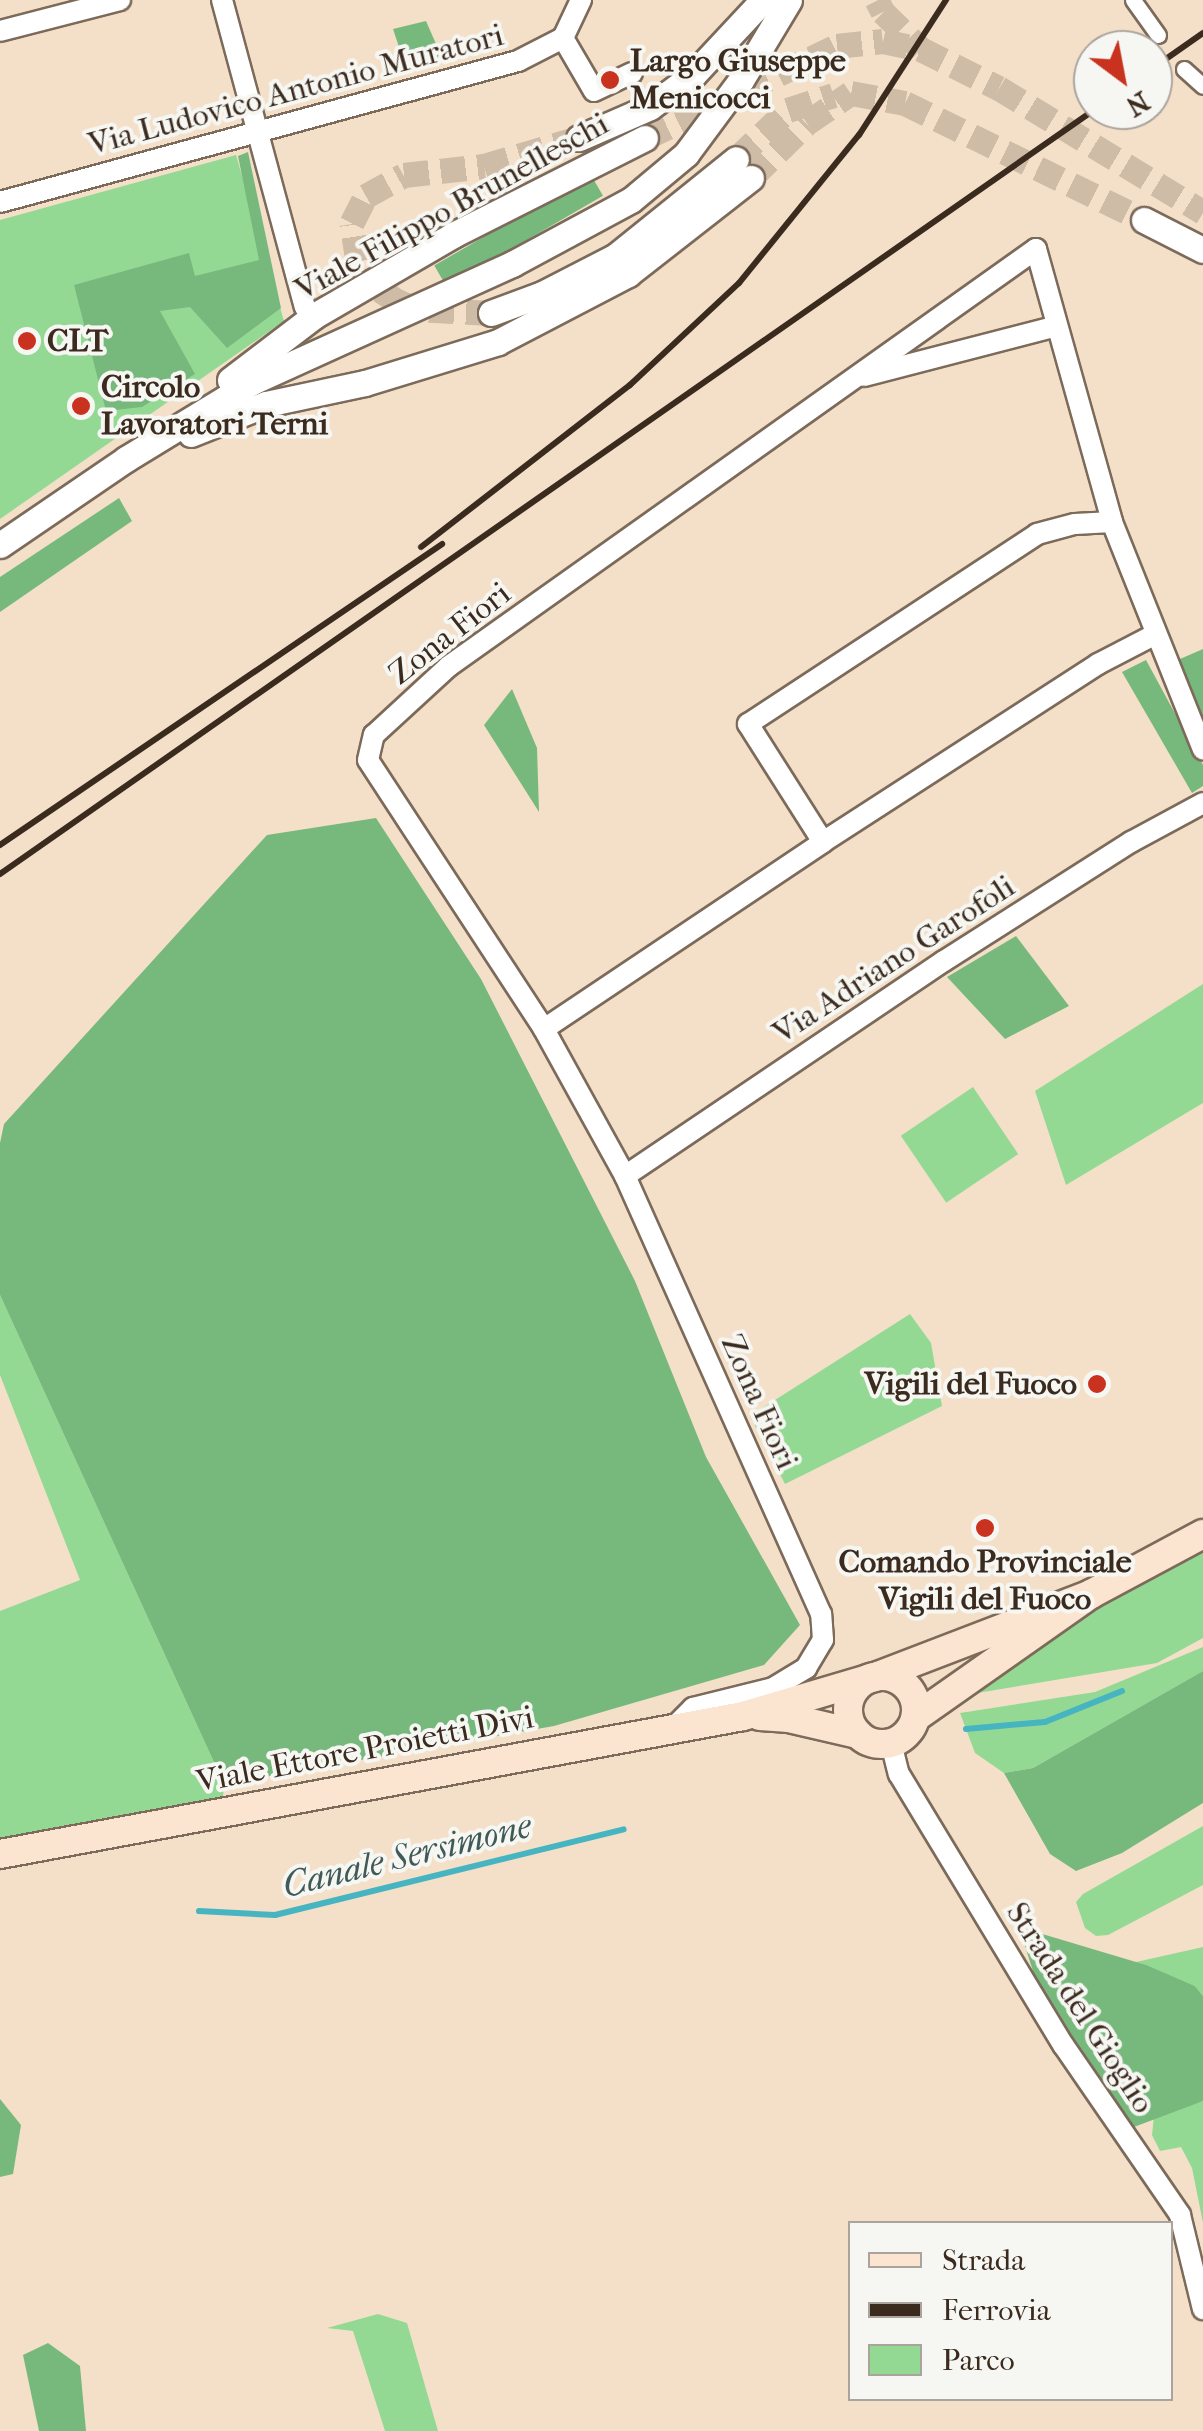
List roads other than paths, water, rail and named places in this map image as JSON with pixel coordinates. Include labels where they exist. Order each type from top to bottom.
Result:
[{"type":"main road","name":"Viale Ettore Proietti Divi","points":[[744,1716],[789,1718],[858,1734],[873,1743],[891,1743],[907,1734],[916,1717],[1092,1594],[1203,1534]]},
{"type":"main road","name":"Viale Ettore Proietti Divi","points":[[0,1854],[744,1716],[875,1677],[1092,1594]]},
{"type":"main road","points":[[858,1734],[848,1706],[857,1688],[875,1677],[897,1680],[906,1686],[913,1695],[916,1717]]},
{"type":"street","points":[[0,31],[120,0]]},
{"type":"street","points":[[222,0],[261,132],[305,307]]},
{"type":"street","points":[[582,0],[563,38],[594,91],[632,72]]},
{"type":"street","name":"Viale Filippo Brunelleschi","points":[[580,138],[664,96],[692,75],[763,0]]},
{"type":"street","points":[[0,545],[126,459],[304,355],[512,264],[631,200],[686,154],[741,80],[789,0]]},
{"type":"street","points":[[1132,0],[1154,30]]},
{"type":"street","name":"Via Ludovico Antonio Muratori","points":[[0,202],[518,61],[563,38]]},
{"type":"street","points":[[1184,69],[1203,86]]},
{"type":"street","name":"Viale Filippo Brunelleschi","points":[[126,459],[314,316],[453,235],[645,138]]},
{"type":"street","points":[[126,459],[266,404],[365,383],[498,342],[628,274],[743,168],[616,256],[542,294],[491,313]]},
{"type":"street","points":[[1144,220],[1203,250]]},
{"type":"street","name":"Zona Fiori","points":[[672,1729],[693,1708],[772,1688],[806,1668],[823,1640],[822,1614],[624,1176],[544,1029],[368,760],[374,734],[449,666],[1036,248],[1112,522],[1203,750]]},
{"type":"street","name":"Zona Fiori","points":[[848,380],[1057,326]]},
{"type":"street","points":[[823,842],[748,724],[1037,534],[1076,524],[1112,522]]},
{"type":"street","points":[[544,1029],[1098,664],[1154,635]]},
{"type":"street","name":"Via Adriano Garofoli","points":[[624,1176],[944,961],[1131,842],[1203,803]]},
{"type":"street","name":"Strada del Gioglio","points":[[891,1743],[899,1774],[1064,2046],[1180,2215],[1203,2310]]},
{"type":"waterway","name":"Canale Sersimone","points":[[966,1729],[1045,1722],[1122,1691]]},
{"type":"waterway","name":"Canale Sersimone","points":[[199,1911],[275,1915],[624,1829]]},
{"type":"tunnel","points":[[877,0],[883,12],[921,49],[999,88],[1203,212]]},
{"type":"tunnel","points":[[645,138],[837,46],[883,41],[921,49]]},
{"type":"tunnel","points":[[751,178],[807,123],[851,93],[905,103],[1144,220]]},
{"type":"tunnel","points":[[736,159],[788,110],[834,95]]},
{"type":"tunnel","points":[[491,313],[416,309],[380,290],[358,261],[352,223],[366,196],[404,175],[484,166],[579,138]]},
{"type":"railway","points":[[421,547],[630,385],[739,283],[859,135],[946,0]]},
{"type":"railway","points":[[1173,54],[1203,33]]},
{"type":"railway","points":[[0,874],[1073,125]]},
{"type":"railway","points":[[0,845],[442,544]]},
{"type":"place","name":"Largo Giuseppe Menicocci","points":[[610,80]]},
{"type":"place","name":"CLT","points":[[27,341]]},
{"type":"place","name":"Circolo Lavoratori Terni","points":[[81,406]]},
{"type":"place","name":"Vigili del Fuoco","points":[[1097,1384]]},
{"type":"place","name":"Comando Provinciale Vigili del Fuoco","points":[[985,1528]]}]
